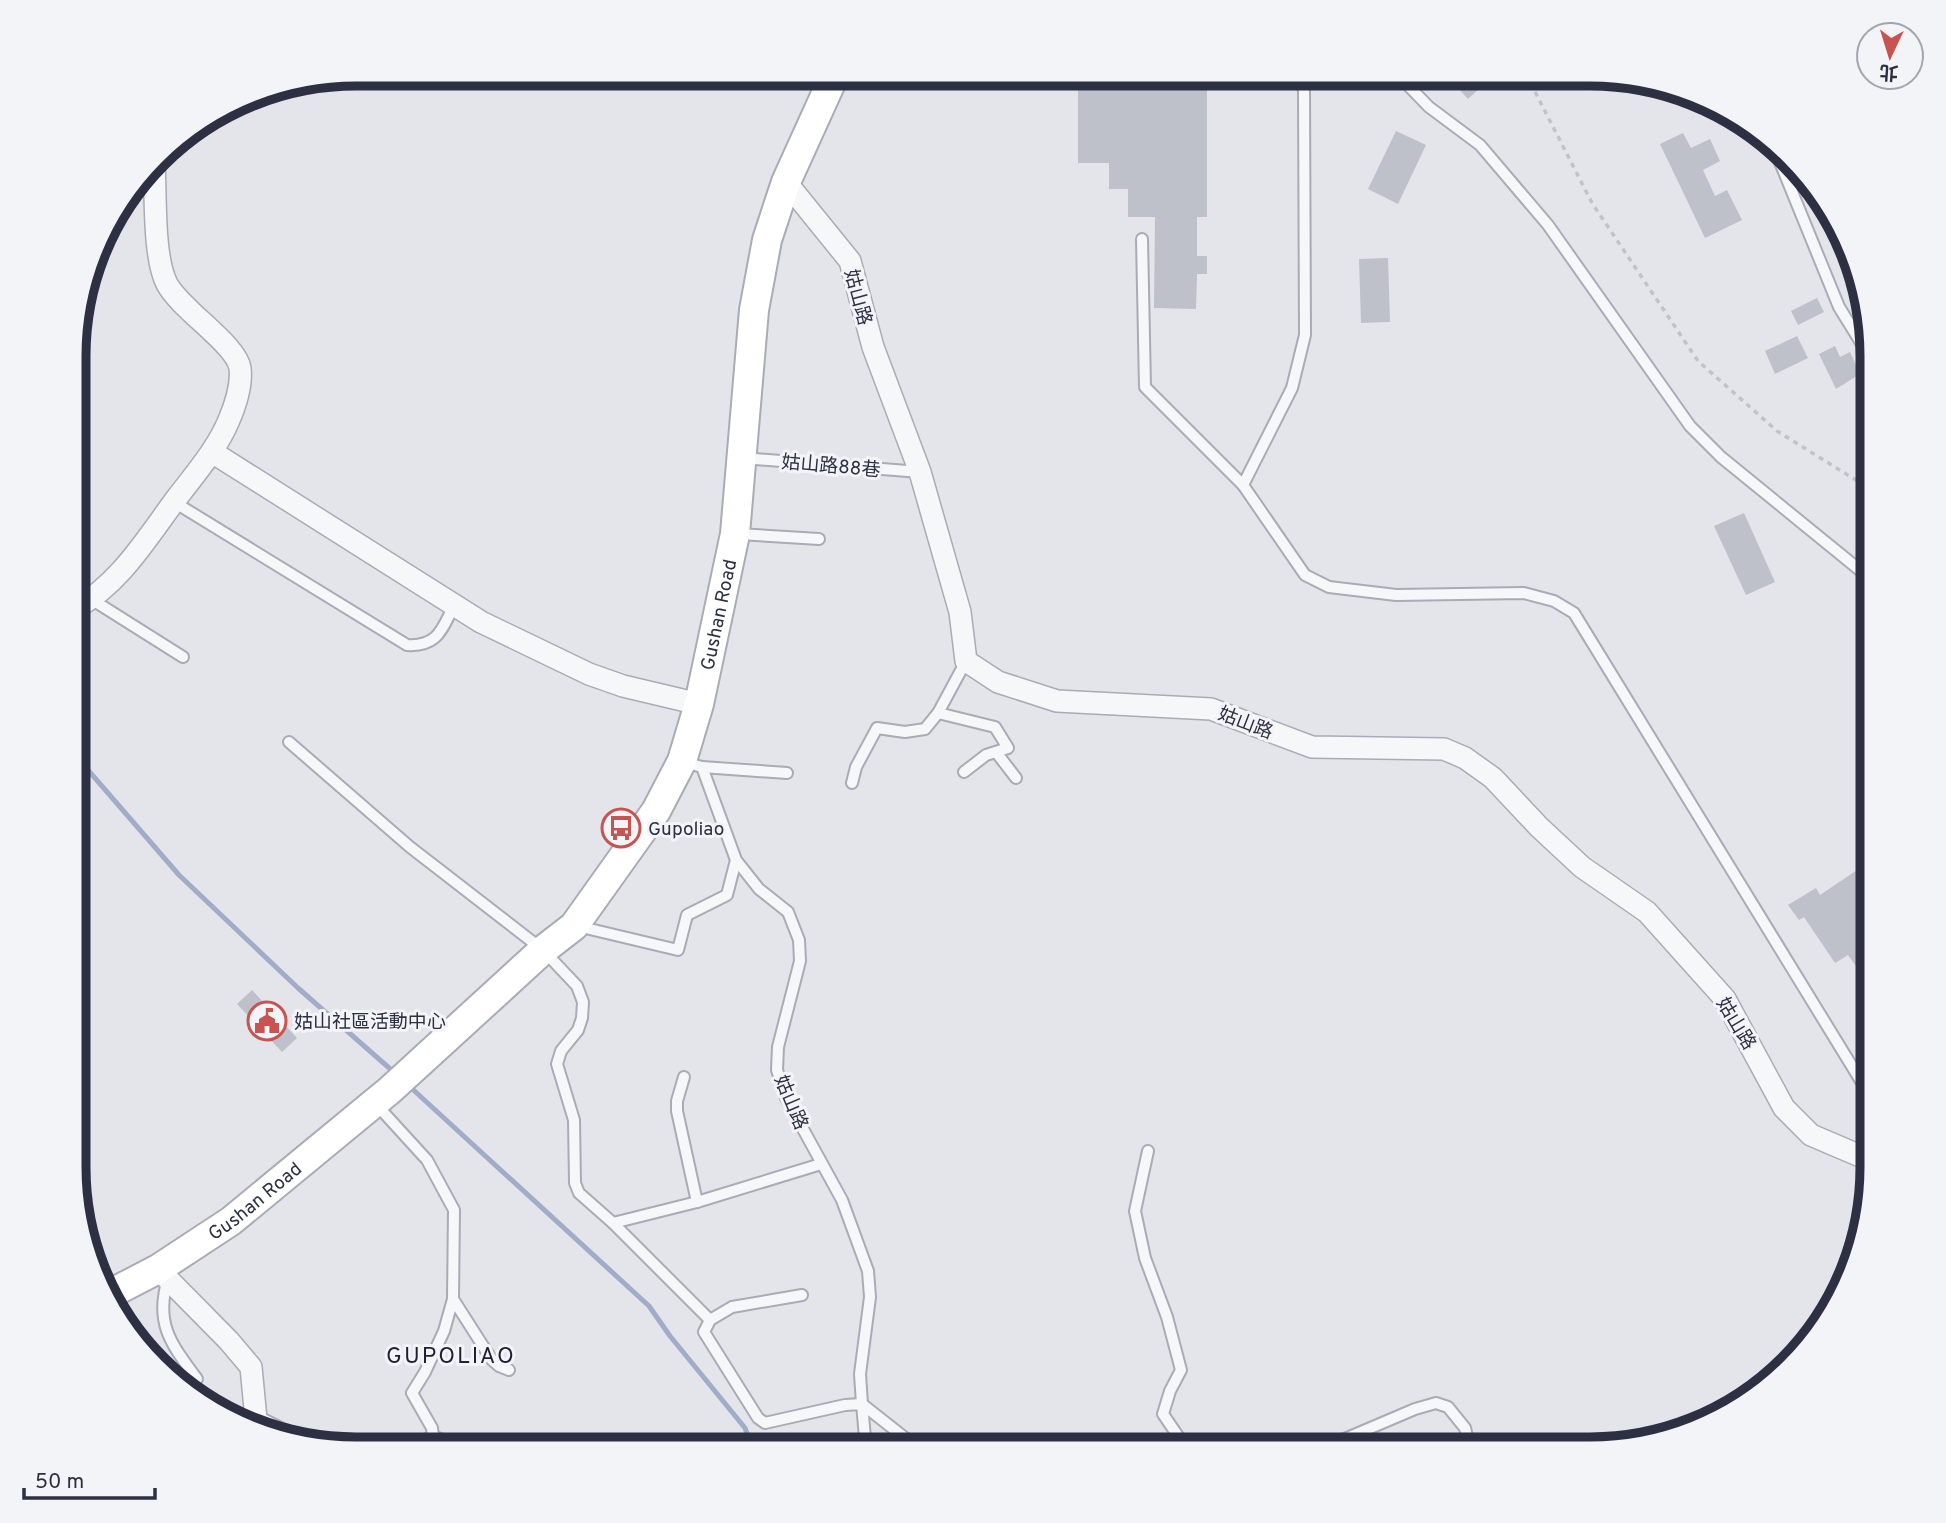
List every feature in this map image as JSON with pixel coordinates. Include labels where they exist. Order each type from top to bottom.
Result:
[{"type":"street","name":"Gushan Road","points":[[117,1292],[163,1274],[231,1221],[383,1097],[543,950],[574,926],[692,764],[699,704],[735,534],[754,310],[767,240],[786,182],[830,86]]},
{"type":"street","points":[[86,600],[129,562],[212,452],[230,419],[239,385],[240,366],[229,350],[167,285],[160,258],[155,176]]},
{"type":"street","name":"姑山路","points":[[786,182],[850,261],[873,347],[920,472],[960,612],[966,661],[998,682],[1057,701],[1211,709],[1312,747],[1444,750],[1465,758],[1493,778],[1539,827],[1582,867],[1647,912],[1725,999],[1784,1108],[1811,1135],[1860,1157]]},
{"type":"street","points":[[212,452],[455,603],[481,622],[589,674],[622,686],[699,704]]},
{"type":"street","points":[[163,1274],[251,1367],[256,1418]]},
{"type":"lane","points":[[1243,485],[1292,388],[1306,335],[1302,86]]},
{"type":"lane","points":[[1409,86],[1429,107],[1480,145],[1549,225],[1690,426],[1721,457],[1860,570]]},
{"type":"lane","points":[[1781,165],[1839,307],[1860,341]]},
{"type":"lane","points":[[1142,239],[1145,387],[1243,485],[1305,575],[1329,587],[1396,594],[1524,593],[1554,601],[1574,613],[1860,1079]]},
{"type":"lane","name":"姑山路88巷","points":[[743,458],[920,472]]},
{"type":"lane","points":[[174,502],[407,645],[423,646],[438,636],[455,603]]},
{"type":"lane","points":[[735,534],[819,539]]},
{"type":"lane","points":[[86,605],[183,657]]},
{"type":"lane","points":[[852,783],[856,767],[877,729],[905,732],[925,729],[938,713],[966,661]]},
{"type":"lane","points":[[938,713],[995,727],[1008,748],[986,755],[964,772]]},
{"type":"lane","points":[[289,742],[410,847],[543,950],[577,986],[583,1002],[578,1030],[561,1051],[557,1064],[574,1120],[575,1183],[579,1193],[613,1223],[710,1320]]},
{"type":"lane","points":[[996,752],[1016,778]]},
{"type":"lane","points":[[692,764],[787,773]]},
{"type":"lane","name":"姑山路","points":[[692,764],[736,860],[758,889],[788,912],[799,940],[800,961],[778,1047],[777,1070],[786,1098],[842,1200],[868,1271],[870,1283],[860,1374],[865,1437]]},
{"type":"lane","points":[[574,926],[678,950],[687,915],[727,895],[736,860]]},
{"type":"lane","points":[[684,1077],[677,1111],[697,1202]]},
{"type":"lane","points":[[383,1097],[427,1160],[454,1210],[453,1299],[444,1331],[425,1372],[412,1392],[432,1428],[433,1436]]},
{"type":"lane","points":[[1148,1151],[1135,1211],[1145,1258],[1167,1317],[1181,1370],[1170,1391],[1163,1414],[1179,1437]]},
{"type":"lane","points":[[613,1223],[697,1202],[821,1164]]},
{"type":"lane","points":[[163,1274],[164,1319],[170,1341],[197,1379]]},
{"type":"lane","points":[[802,1295],[733,1307],[710,1320],[704,1332],[758,1418],[765,1423],[862,1404],[904,1437]]},
{"type":"lane","points":[[453,1299],[492,1360],[509,1370]]},
{"type":"lane","points":[[1349,1437],[1436,1403],[1448,1407],[1465,1428],[1467,1437]]},
{"type":"path","points":[[1532,86],[1592,203],[1698,361],[1777,431],[1860,483]]},
{"type":"building","points":[[1078,86],[1207,86],[1207,217],[1197,217],[1197,256],[1207,256],[1207,274],[1197,274],[1196,309],[1154,308],[1155,217],[1128,217],[1128,189],[1109,189],[1109,163],[1078,163]]},
{"type":"building","points":[[1456,86],[1482,86],[1468,99]]},
{"type":"building","points":[[1396,131],[1426,145],[1398,204],[1368,189]]},
{"type":"building","points":[[1683,133],[1691,148],[1710,139],[1720,161],[1703,170],[1715,196],[1727,190],[1742,220],[1705,238],[1660,144]]},
{"type":"building","points":[[1388,258],[1390,322],[1361,323],[1359,259]]},
{"type":"building","points":[[1817,298],[1824,312],[1798,325],[1791,311]]},
{"type":"building","points":[[1797,336],[1808,358],[1775,374],[1765,351]]},
{"type":"building","points":[[1835,346],[1840,357],[1850,352],[1860,374],[1836,389],[1819,354]]},
{"type":"building","points":[[1744,513],[1775,582],[1746,595],[1714,526]]},
{"type":"building","points":[[1860,868],[1860,964],[1856,966],[1848,955],[1835,963],[1804,917],[1799,920],[1788,905],[1816,888],[1820,895]]},
{"type":"building","name":"姑山社區活動中心","points":[[252,990],[297,1038],[282,1052],[237,1004]]},
{"type":"waterway","points":[[86,768],[179,875],[298,988],[396,1074]]},
{"type":"waterway","points":[[408,1085],[649,1306],[745,1428],[748,1437]]},
{"type":"place","name":"Gupoliao","points":[[621,828]]},
{"type":"place","name":"姑山社區活動中心","points":[[267,1021]]},
{"type":"district","name":"GUPOLIAO","points":[[451,1355]]}]
